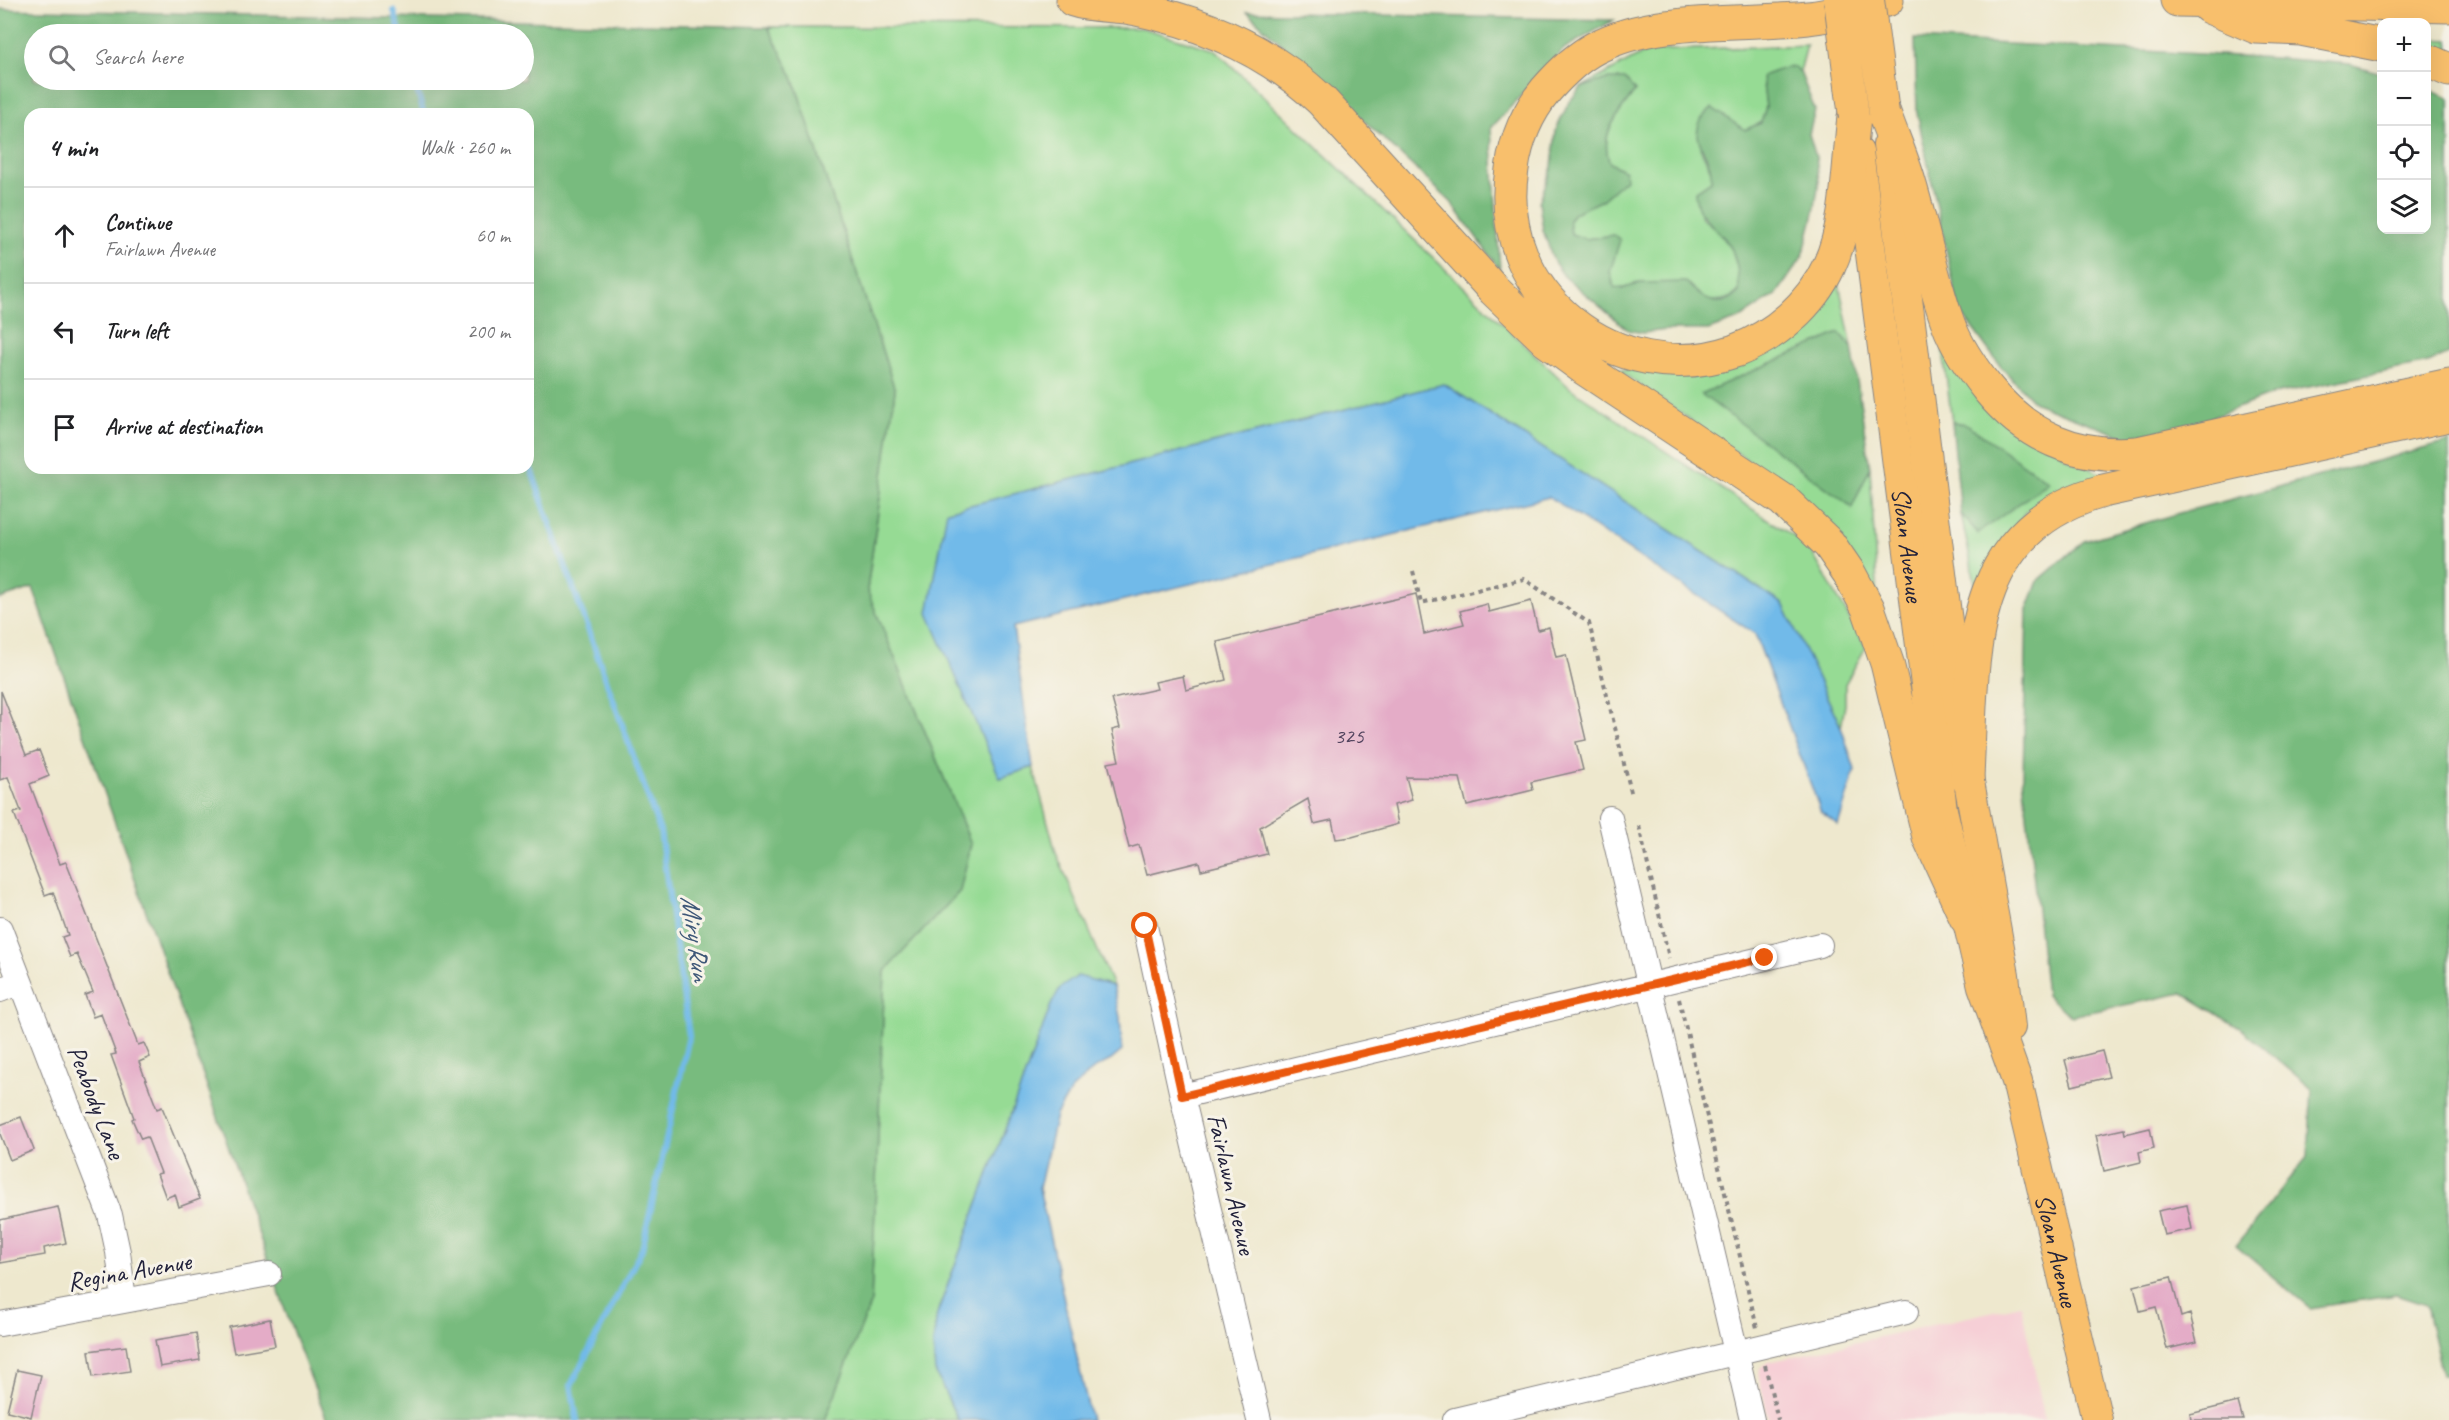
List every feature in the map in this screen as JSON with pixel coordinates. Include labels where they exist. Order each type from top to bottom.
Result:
[{"type":"highway","points":[[1073,0],[1134,8],[1181,20],[1251,49],[1289,72],[1321,100],[1494,290],[1547,341],[1585,369],[1783,500],[1816,529],[1845,566],[1868,608],[1887,663],[1929,837],[1966,918]]},
{"type":"highway","points":[[1869,115],[1828,268],[1811,295],[1792,316],[1768,335],[1741,348],[1693,361],[1660,360],[1626,353],[1597,340],[1567,319],[1546,296],[1523,259],[1514,230],[1510,196],[1515,150],[1525,123],[1540,98],[1558,76],[1584,54],[1610,41],[1669,27],[1811,18],[1887,0]]},
{"type":"highway","points":[[2177,0],[2449,6]]},
{"type":"highway","points":[[2192,0],[2256,27],[2301,29],[2377,44]]},
{"type":"highway","points":[[2431,62],[2449,70]]},
{"type":"highway","points":[[1869,115],[1909,180],[1934,277],[1956,342],[1975,373],[1997,400],[2020,422],[2044,438],[2086,452],[2137,453],[2449,385]]},
{"type":"highway","points":[[1967,778],[1974,653],[1980,617],[1988,594],[2006,557],[2018,541],[2042,518],[2071,501],[2103,491],[2449,415]]},
{"type":"main road","name":"Sloan Avenue","points":[[1839,0],[1869,115],[1967,778],[2004,975],[2017,1081],[2097,1420]]},
{"type":"main road","name":"Sloan Avenue","points":[[1869,0],[1869,115],[1936,772],[1966,918],[1983,986],[2017,1081]]},
{"type":"street","points":[[1610,818],[1752,1420]]},
{"type":"street","name":"Fairlawn Avenue","points":[[1145,926],[1182,1096],[1259,1420]]},
{"type":"street","name":"Peabody Lane","points":[[0,929],[10,986],[110,1215],[118,1251],[124,1300]]},
{"type":"street","points":[[1182,1096],[1820,945]]},
{"type":"street","name":"Regina Avenue","points":[[0,1324],[268,1274]]},
{"type":"street","points":[[1455,1420],[1906,1312]]},
{"type":"path","points":[[1413,572],[1421,603],[1524,579],[1589,623],[1632,796]]},
{"type":"path","points":[[1639,826],[1670,962]]},
{"type":"path","points":[[1678,994],[1757,1329]]},
{"type":"path","points":[[1765,1364],[1778,1420]]},
{"type":"shaded area","points":[[2021,1305],[2045,1420],[1769,1420],[1759,1378],[1760,1368],[1769,1362]]},
{"type":"green space","points":[[0,9],[768,27],[793,77],[895,390],[867,590],[971,844],[960,891],[885,971],[871,1302],[825,1420],[327,1420],[294,1335],[33,588],[0,599]]},
{"type":"green space","points":[[1247,12],[1614,20],[1565,48],[1491,128],[1500,270],[1451,202]]},
{"type":"green space","points":[[768,27],[1143,28],[1215,50],[1570,388],[1808,546],[1866,647],[1845,684],[1845,705],[1841,727],[1783,604],[1444,384],[947,511],[1000,778],[1033,767],[1056,853],[1113,986],[1077,976],[1051,1005],[937,1314],[933,1344],[935,1371],[958,1420],[825,1420],[871,1302],[885,971],[960,891],[971,844],[867,590],[895,390],[793,77]]},
{"type":"green space","points":[[1915,39],[2350,64],[2377,72],[2377,234],[2431,234],[2431,91],[2449,98],[2449,354],[2428,363],[2274,394],[2200,422],[2127,438],[2035,403],[2001,367],[1959,310],[1917,113]]},
{"type":"green space","points":[[2431,39],[2449,40],[2449,53],[2431,43]]},
{"type":"green space","points":[[1807,45],[1800,72],[1795,67],[1762,76],[1766,107],[1761,123],[1700,148],[1712,173],[1711,181],[1695,192],[1702,218],[1716,229],[1732,249],[1739,274],[1739,291],[1729,298],[1717,301],[1692,297],[1653,284],[1641,283],[1621,288],[1614,287],[1610,272],[1614,235],[1586,239],[1571,234],[1569,220],[1574,213],[1602,200],[1625,171],[1610,163],[1606,142],[1616,117],[1635,91],[1607,79],[1580,88],[1647,51]]},
{"type":"green space","points":[[1787,67],[1795,67],[1800,72],[1815,110],[1809,134],[1816,157],[1819,181],[1803,256],[1777,294],[1739,319],[1708,330],[1666,330],[1643,333],[1628,330],[1564,276],[1554,262],[1543,230],[1539,202],[1552,167],[1556,130],[1569,102],[1581,88],[1607,79],[1625,79],[1635,91],[1616,117],[1606,142],[1610,163],[1625,171],[1626,179],[1602,200],[1574,213],[1569,220],[1571,234],[1586,239],[1614,235],[1620,240],[1610,272],[1614,287],[1622,289],[1640,283],[1686,282],[1698,294],[1711,301],[1725,301],[1739,292],[1738,271],[1732,250],[1722,235],[1704,217],[1696,202],[1695,192],[1711,181],[1711,171],[1700,144],[1698,127],[1702,118],[1712,108],[1745,130],[1761,123],[1766,107],[1762,76]]},
{"type":"green space","points":[[1839,284],[1852,347],[1839,333],[1852,507],[1870,468],[1878,602],[1762,470],[1618,370],[1718,367],[1792,334]]},
{"type":"green space","points":[[1839,333],[1852,347],[1870,468],[1852,507],[1701,394]]},
{"type":"green space","points":[[1943,350],[2067,458],[2108,477],[2026,511],[1976,588],[1961,514],[1978,533],[1966,424],[1952,422]]},
{"type":"green space","points":[[1952,422],[1966,424],[2049,482],[1978,533],[1961,514]]},
{"type":"green space","points":[[2449,442],[2449,1375],[2442,1374],[2426,1305],[2396,1295],[2310,1308],[2236,1246],[2308,1156],[2312,1089],[2243,1030],[2183,993],[2071,1016],[2046,995],[2023,777],[2027,610],[2038,581],[2084,541],[2183,512]]},
{"type":"water","points":[[1444,384],[1783,604],[1841,727],[1855,770],[1838,825],[1821,812],[1755,634],[1549,497],[1013,627],[1033,767],[1000,778],[928,613],[947,511]]},
{"type":"water","points":[[1078,976],[1113,986],[1120,1017],[1122,1051],[1095,1068],[1071,1090],[1056,1115],[1039,1188],[1091,1420],[958,1420],[935,1371],[933,1344],[937,1314],[1051,1005],[1060,988]]},
{"type":"building","points":[[1416,594],[1424,634],[1464,624],[1460,611],[1487,604],[1489,612],[1531,601],[1538,630],[1549,627],[1556,657],[1566,655],[1586,740],[1576,742],[1583,770],[1531,782],[1533,790],[1467,806],[1460,778],[1406,777],[1412,800],[1394,805],[1398,824],[1352,837],[1336,839],[1332,820],[1314,824],[1308,799],[1260,827],[1267,854],[1201,870],[1199,862],[1147,875],[1139,845],[1129,848],[1108,763],[1119,761],[1112,730],[1120,728],[1112,699],[1157,689],[1155,682],[1183,676],[1186,690],[1226,680],[1217,642]]},
{"type":"building","points":[[1,691],[26,755],[39,750],[49,776],[30,784],[60,864],[66,862],[138,1045],[144,1043],[150,1057],[139,1062],[157,1109],[162,1107],[200,1199],[179,1207],[175,1194],[166,1198],[157,1174],[161,1173],[147,1137],[141,1139],[132,1119],[134,1118],[111,1055],[116,1054],[101,1014],[93,1017],[85,995],[93,992],[77,954],[70,957],[62,937],[68,935],[53,892],[45,895],[14,813],[21,811],[8,777],[0,780]]},
{"type":"building","points":[[2102,1051],[2109,1077],[2072,1086],[2065,1060]]},
{"type":"building","points":[[21,1117],[34,1150],[10,1160],[0,1134],[0,1125]]},
{"type":"building","points":[[2150,1128],[2154,1148],[2139,1152],[2141,1162],[2104,1171],[2096,1135],[2124,1129],[2125,1134]]},
{"type":"building","points":[[2187,1205],[2192,1229],[2164,1235],[2158,1211]]},
{"type":"building","points":[[58,1207],[66,1243],[44,1248],[45,1255],[0,1263],[0,1220]]},
{"type":"building","points":[[2171,1277],[2181,1317],[2190,1314],[2197,1342],[2167,1349],[2156,1307],[2140,1311],[2134,1286]]},
{"type":"building","points":[[270,1319],[275,1346],[234,1353],[229,1327]]},
{"type":"building","points":[[196,1333],[200,1360],[160,1367],[155,1340]]},
{"type":"building","points":[[126,1346],[130,1371],[93,1377],[89,1351]]},
{"type":"building","points":[[17,1370],[41,1375],[31,1417],[7,1411]]},
{"type":"building","points":[[2238,1402],[2243,1420],[2191,1420],[2190,1414]]},
{"type":"waterway","name":"Miry Run","points":[[394,11],[398,24]]},
{"type":"waterway","name":"Miry Run","points":[[417,90],[422,108]]},
{"type":"waterway","name":"Miry Run","points":[[533,474],[660,831],[689,1036],[642,1249],[571,1385],[577,1420]]},
{"type":"route","points":[[1145,926],[1182,1096],[1765,958]]}]
